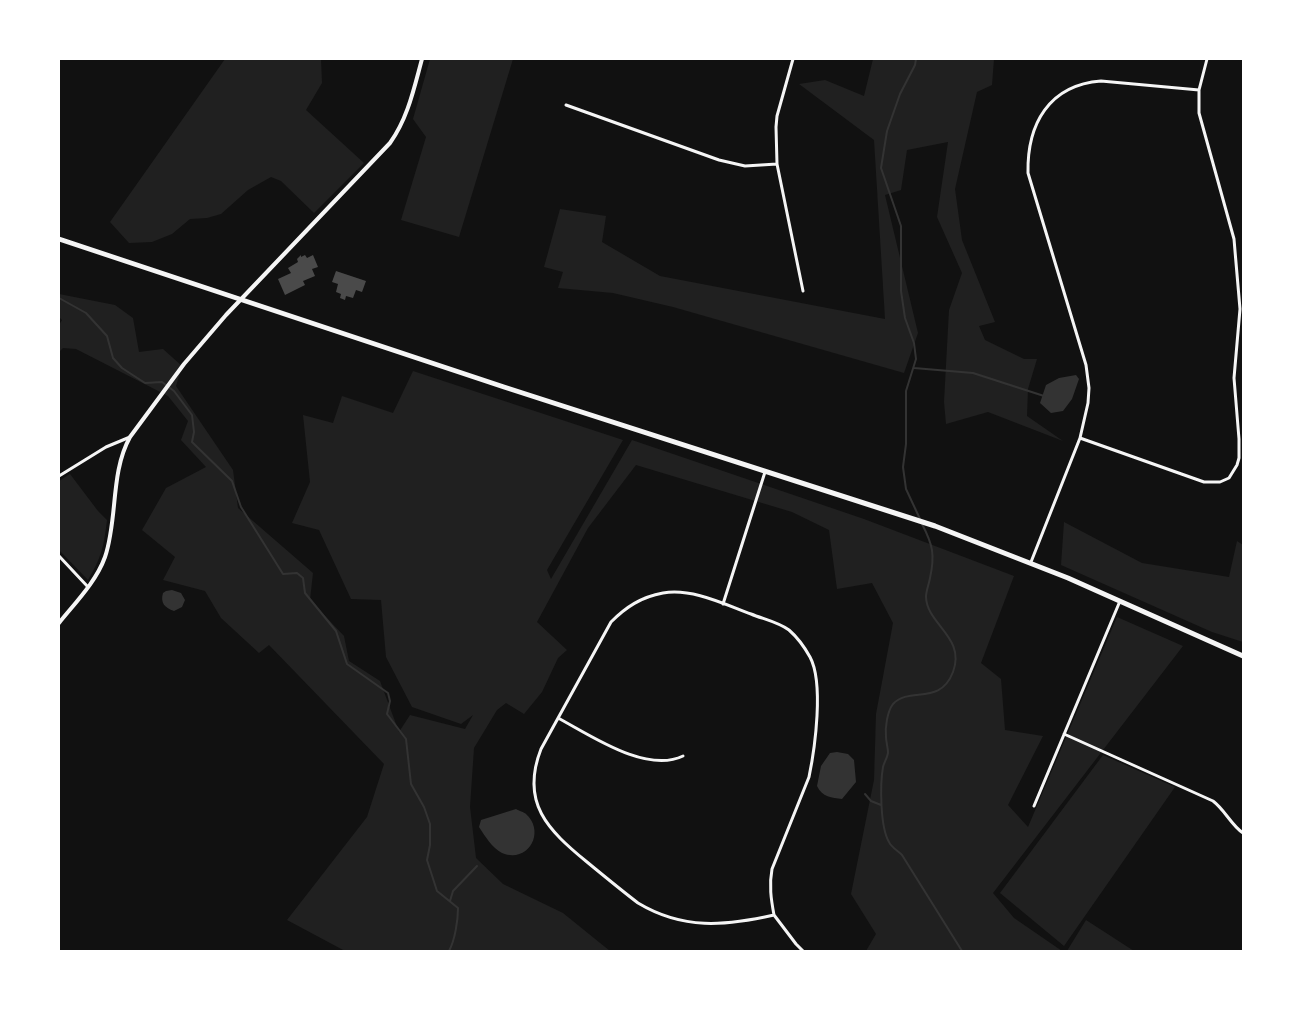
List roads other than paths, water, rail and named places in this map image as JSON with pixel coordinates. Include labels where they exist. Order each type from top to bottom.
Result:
[{"type":"highway","points":[[59,239],[513,390],[935,526],[1031,562],[1243,656]]},
{"type":"street","points":[[59,624],[88,587],[105,556],[120,463],[130,437],[171,381],[240,299],[390,143],[400,129],[407,113],[422,59]]},
{"type":"street","points":[[793,59],[776,127],[777,164],[803,291]]},
{"type":"street","points":[[1080,438],[1204,482],[1224,481],[1229,478],[1237,466],[1239,439],[1234,378],[1240,309],[1232,233],[1199,113],[1199,90],[1207,59]]},
{"type":"street","points":[[1031,562],[1080,438],[1089,388],[1086,365],[1028,173],[1027,154],[1034,128],[1046,107],[1065,91],[1086,82],[1101,81],[1199,90]]},
{"type":"street","points":[[566,105],[719,160],[745,166],[777,164]]},
{"type":"street","points":[[59,476],[100,451],[130,437]]},
{"type":"street","points":[[723,604],[766,471]]},
{"type":"street","points":[[59,556],[88,587]]},
{"type":"street","points":[[774,915],[709,924],[685,922],[660,914],[638,904],[564,843],[552,831],[540,814],[535,800],[533,785],[536,761],[611,622],[626,608],[646,597],[667,593],[694,595],[776,623],[789,631],[811,658],[816,674],[818,702],[812,761],[809,777],[772,869],[770,880],[774,915],[803,951]]},
{"type":"street","points":[[1034,806],[1120,601]]},
{"type":"street","points":[[558,718],[618,751],[648,759],[664,760],[683,756]]},
{"type":"street","points":[[1064,734],[1214,801],[1222,807],[1237,829],[1243,832]]},
{"type":"waterway","points":[[916,59],[915,65],[900,94],[887,131],[881,168],[901,226],[901,291],[905,318],[914,343],[916,359],[906,391],[906,444],[903,467],[906,489],[920,519]]},
{"type":"waterway","points":[[59,298],[86,313],[107,336],[113,358],[122,368],[145,383],[162,382],[174,391],[192,415],[194,432],[192,442],[232,481],[241,507],[283,574],[297,573],[303,578],[305,593],[336,631],[347,664],[388,693],[390,701],[387,714],[406,739],[411,784],[424,807],[430,824],[430,845],[427,860],[437,891],[458,908],[456,930],[449,951]]},
{"type":"waterway","points":[[914,368],[973,373],[1044,396]]},
{"type":"waterway","points":[[922,524],[929,538],[933,556],[926,595],[928,607],[932,616],[950,640],[956,660],[953,672],[941,689],[908,696],[900,699],[891,707],[886,729],[888,754],[882,774],[882,816],[890,844],[902,855],[962,951]]},
{"type":"waterway","points":[[865,794],[871,801],[881,805]]},
{"type":"waterway","points":[[450,901],[453,891],[477,866]]}]
